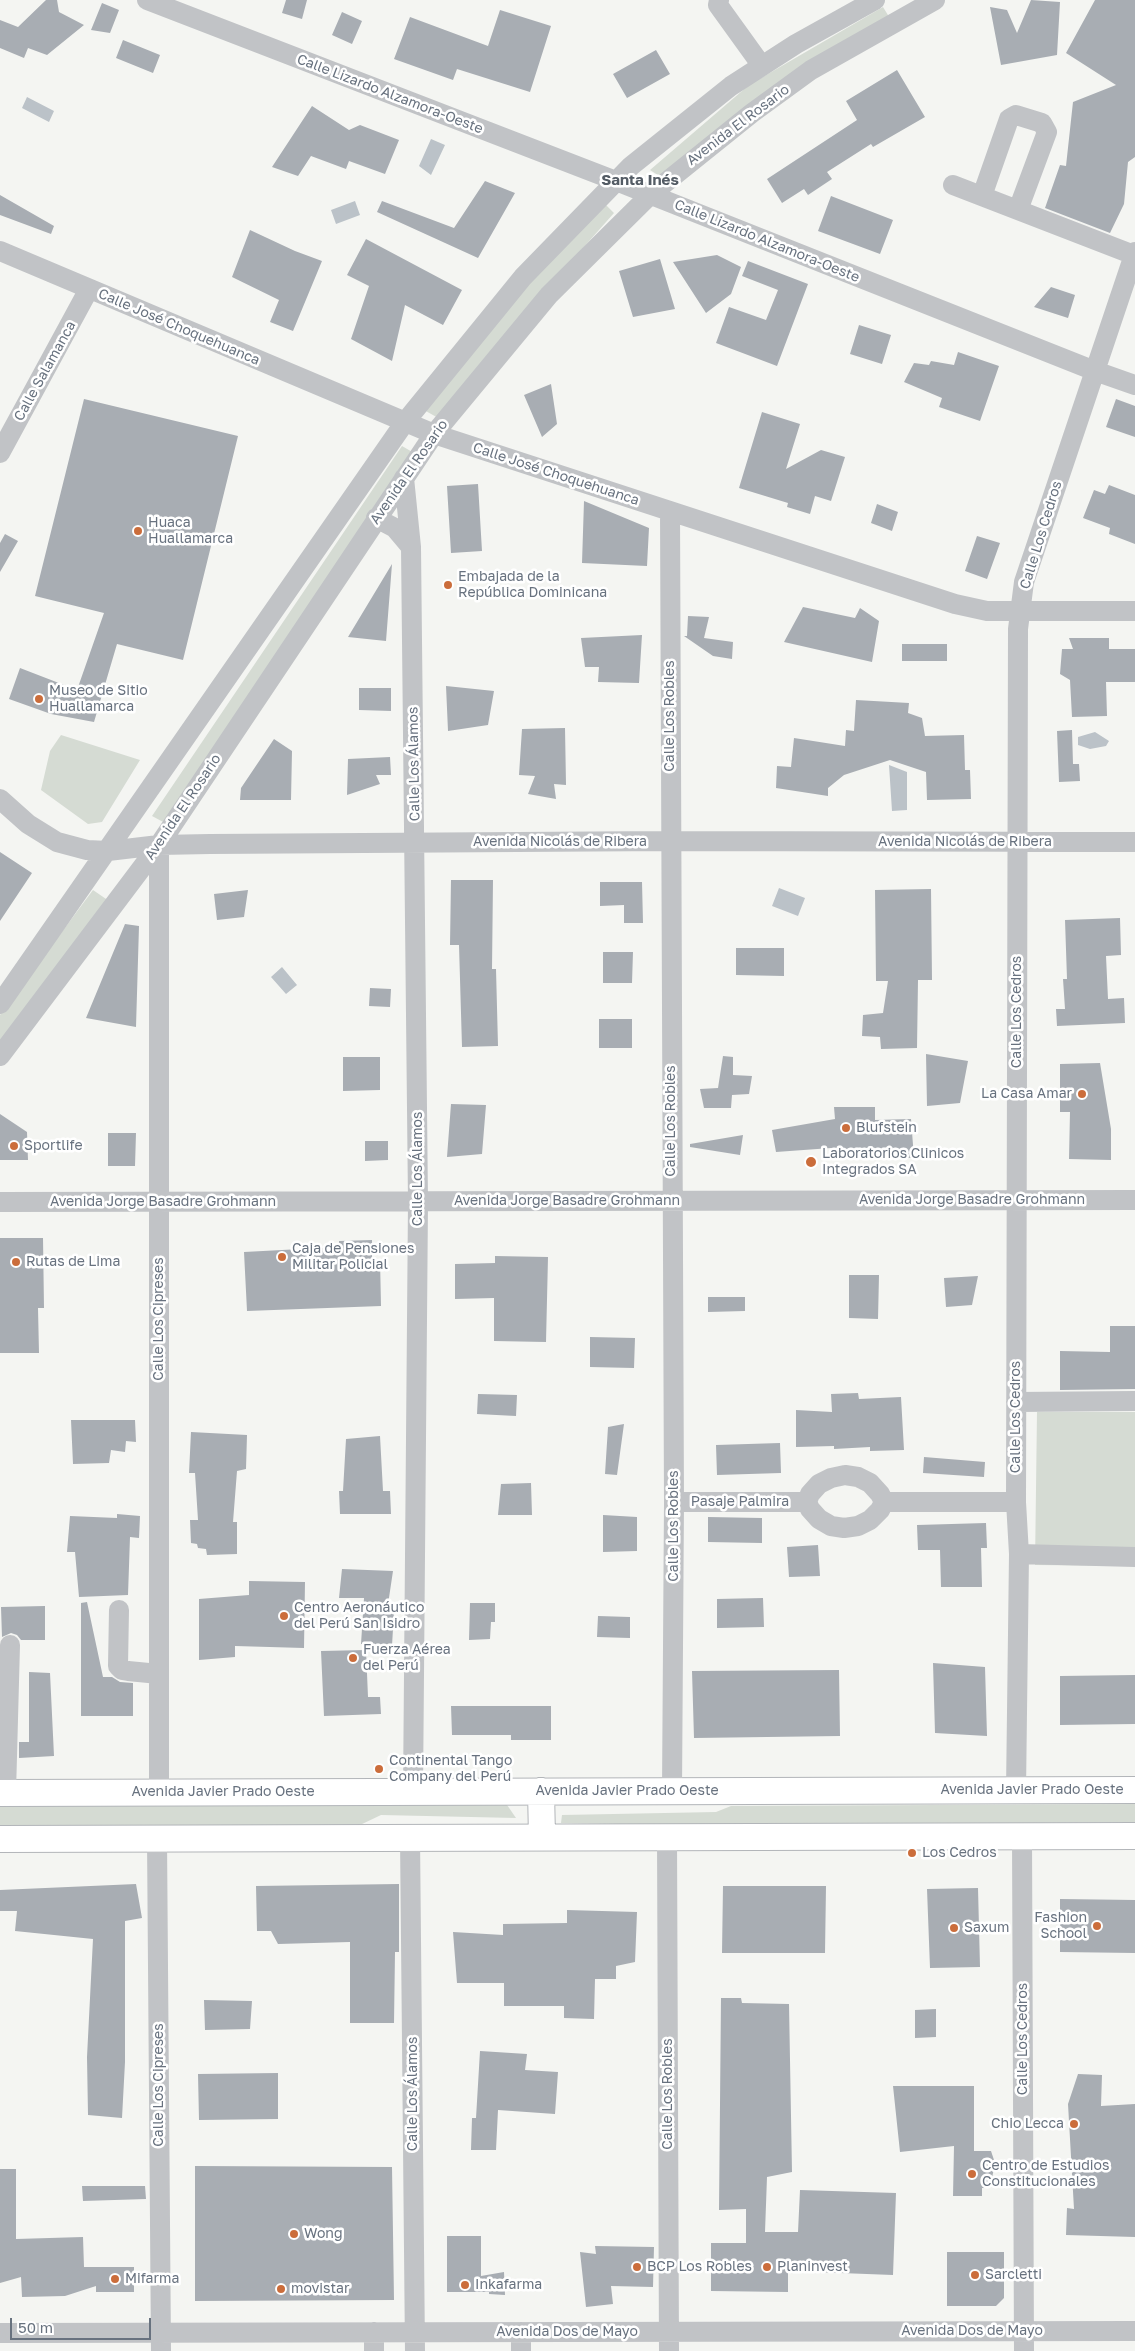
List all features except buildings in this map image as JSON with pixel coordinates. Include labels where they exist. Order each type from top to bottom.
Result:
[{"type":"main road","name":"Avenida Javier Prado Oeste","points":[[3,1793],[1135,1790]]},
{"type":"main road","points":[[541,1791],[542,1837]]},
{"type":"main road","points":[[0,1838],[1135,1836]]},
{"type":"street","name":"Calle Lizardo Alzamora-Oeste","points":[[147,0],[616,181],[1095,371],[1135,385]]},
{"type":"street","points":[[719,0],[718,5],[762,66]]},
{"type":"street","points":[[0,1004],[405,422],[523,278],[616,181],[731,86],[796,44],[875,0]]},
{"type":"street","name":"Avenida El Rosario","points":[[0,1056],[158,845],[434,434],[549,295],[650,195],[752,112],[811,70],[935,0]]},
{"type":"street","points":[[982,196],[1009,118],[1016,115],[1042,123],[1047,132],[1018,210]]},
{"type":"street","points":[[953,185],[1134,254]]},
{"type":"street","name":"Calle José Choquehuanca","points":[[0,250],[434,434],[955,604],[987,611],[1135,611]]},
{"type":"street","name":"Calle Los Cedros","points":[[1016,1791],[1019,1554],[1016,1502],[1018,629],[1024,582],[1134,254]]},
{"type":"street","name":"Calle Salamanca","points":[[0,453],[89,289]]},
{"type":"street","name":"Calle Los Álamos","points":[[404,478],[411,547],[418,1202],[414,1792]]},
{"type":"street","name":"Calle Los Robles","points":[[670,511],[674,1502],[672,1791]]},
{"type":"street","points":[[376,518],[395,528],[411,547]]},
{"type":"street","name":"Avenida Nicolás de Ribera","points":[[0,799],[28,824],[57,842],[87,850],[108,851],[158,845],[415,842],[1135,842]]},
{"type":"street","name":"Calle Los Cipreses","points":[[158,845],[159,1792]]},
{"type":"street","name":"Avenida Jorge Basadre Grohmann","points":[[0,1202],[1135,1200]]},
{"type":"street","points":[[1016,1402],[1135,1401]]},
{"type":"street","name":"Pasaje Palmira","points":[[845,1475],[858,1477],[870,1483],[880,1494],[884,1502],[880,1510],[870,1520],[858,1526],[844,1528],[831,1526],[819,1519],[810,1510],[807,1502],[810,1494],[819,1484],[831,1478],[845,1475]]},
{"type":"street","name":"Pasaje Palmira","points":[[674,1502],[807,1502]]},
{"type":"street","points":[[884,1502],[1016,1502]]},
{"type":"street","points":[[1019,1554],[1135,1557]]},
{"type":"street","points":[[119,1610],[118,1666],[128,1672],[159,1674]]},
{"type":"street","points":[[3,1793],[10,1645]]},
{"type":"street","name":"Calle Los Cedros","points":[[1022,1836],[1024,2341]]},
{"type":"street","name":"Calle Los Álamos","points":[[410,1837],[415,2342]]},
{"type":"street","name":"Calle Los Robles","points":[[667,1837],[669,2341]]},
{"type":"street","name":"Calle Los Cipreses","points":[[157,1838],[161,2342]]},
{"type":"street","name":"Avenida Dos de Mayo","points":[[0,2333],[161,2342],[457,2342],[1024,2341],[1135,2331]]},
{"type":"shaded area","points":[[883,7],[891,20],[664,179],[650,170],[749,85]]},
{"type":"shaded area","points":[[27,97],[54,111],[49,122],[22,108]]},
{"type":"shaded area","points":[[431,139],[445,145],[431,175],[419,166]]},
{"type":"shaded area","points":[[355,201],[360,215],[336,224],[331,210]]},
{"type":"shaded area","points":[[604,203],[614,213],[536,301],[440,419],[424,410],[524,286]]},
{"type":"shaded area","points":[[402,446],[414,453],[165,823],[152,816]]},
{"type":"shaded area","points":[[1095,732],[1109,741],[1106,746],[1090,749],[1078,745],[1078,737]]},
{"type":"shaded area","points":[[61,735],[140,760],[102,822],[88,824],[41,790],[50,751]]},
{"type":"shaded area","points":[[889,765],[907,772],[907,810],[892,811]]},
{"type":"shaded area","points":[[779,888],[805,898],[798,916],[772,906]]},
{"type":"shaded area","points":[[93,890],[109,901],[0,1048],[0,1015]]},
{"type":"shaded area","points":[[282,967],[297,985],[286,994],[271,977]]},
{"type":"shaded area","points":[[1037,1412],[1135,1412],[1135,1566],[1035,1565]]},
{"type":"shaded area","points":[[505,1802],[516,1818],[381,1815],[360,1825],[0,1826],[0,1803]]},
{"type":"shaded area","points":[[1135,1804],[1135,1822],[731,1826],[561,1823],[562,1815],[716,1812],[731,1806]]},
{"type":"place","name":"Huaca Huallamarca","points":[[138,531]]},
{"type":"place","name":"Embajada de la República Dominicana","points":[[448,585]]},
{"type":"place","name":"Museo de Sitio Huallamarca","points":[[39,699]]},
{"type":"place","name":"La Casa Amar","points":[[1082,1094]]},
{"type":"place","name":"Blufstein","points":[[846,1128]]},
{"type":"place","name":"Sportlife","points":[[14,1146]]},
{"type":"place","name":"Laboratorios Clinicos Integrados SA","points":[[811,1162]]},
{"type":"place","name":"Caja de Pensiones Militar Policial","points":[[282,1257]]},
{"type":"place","name":"Rutas de Lima","points":[[16,1262]]},
{"type":"place","name":"Centro Aeronáutico del Perú San Isidro","points":[[284,1616]]},
{"type":"place","name":"Fuerza Aérea del Perú","points":[[353,1658]]},
{"type":"place","name":"Continental Tango Company del Perú","points":[[379,1769]]},
{"type":"place","name":"Los Cedros","points":[[912,1853]]},
{"type":"place","name":"Fashion School","points":[[1097,1926]]},
{"type":"place","name":"Saxum","points":[[954,1928]]},
{"type":"place","name":"Chio Lecca","points":[[1074,2124]]},
{"type":"place","name":"Centro de Estudios Constitucionales","points":[[972,2174]]},
{"type":"place","name":"Wong","points":[[294,2234]]},
{"type":"place","name":"BCP Los Robles","points":[[637,2267]]},
{"type":"place","name":"Planinvest","points":[[767,2267]]},
{"type":"place","name":"Sarcletti","points":[[975,2275]]},
{"type":"place","name":"Mifarma","points":[[115,2279]]},
{"type":"place","name":"Inkafarma","points":[[465,2285]]},
{"type":"place","name":"movistar","points":[[281,2289]]},
{"type":"district","name":"Santa Inés","points":[[640,180]]}]
